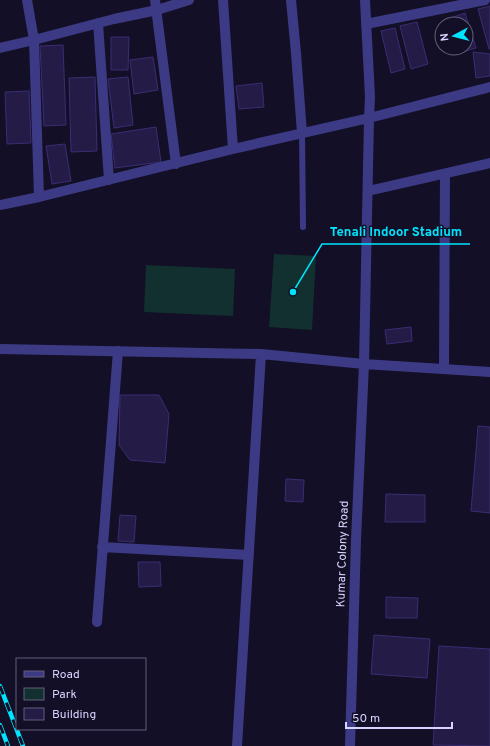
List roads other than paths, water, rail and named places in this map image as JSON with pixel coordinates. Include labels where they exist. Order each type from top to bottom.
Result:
[{"type":"street","points":[[27,0],[34,40],[39,197]]},
{"type":"street","points":[[0,48],[98,23],[156,5],[189,0]]},
{"type":"street","points":[[223,0],[234,150]]},
{"type":"street","points":[[291,0],[302,133]]},
{"type":"street","name":"Kumar Colony Road","points":[[350,746],[356,548],[364,364],[370,97],[365,0]]},
{"type":"street","points":[[366,24],[485,0]]},
{"type":"street","points":[[156,5],[176,164]]},
{"type":"street","points":[[98,23],[109,180]]},
{"type":"street","points":[[0,205],[369,118],[490,87]]},
{"type":"street","points":[[368,191],[490,163]]},
{"type":"street","points":[[444,369],[445,174]]},
{"type":"street","points":[[0,349],[261,354],[364,364],[490,372]]},
{"type":"street","points":[[97,622],[118,351]]},
{"type":"street","points":[[237,746],[261,354]]},
{"type":"street","points":[[102,547],[249,555]]},
{"type":"lane","points":[[302,133],[303,227]]},
{"type":"railway","points":[[0,686],[16,728]]},
{"type":"railway","points":[[0,725],[8,746]]},
{"type":"railway","points":[[17,730],[23,746]]},
{"type":"place","name":"Tenali Indoor Stadium","points":[[293,292]]}]
